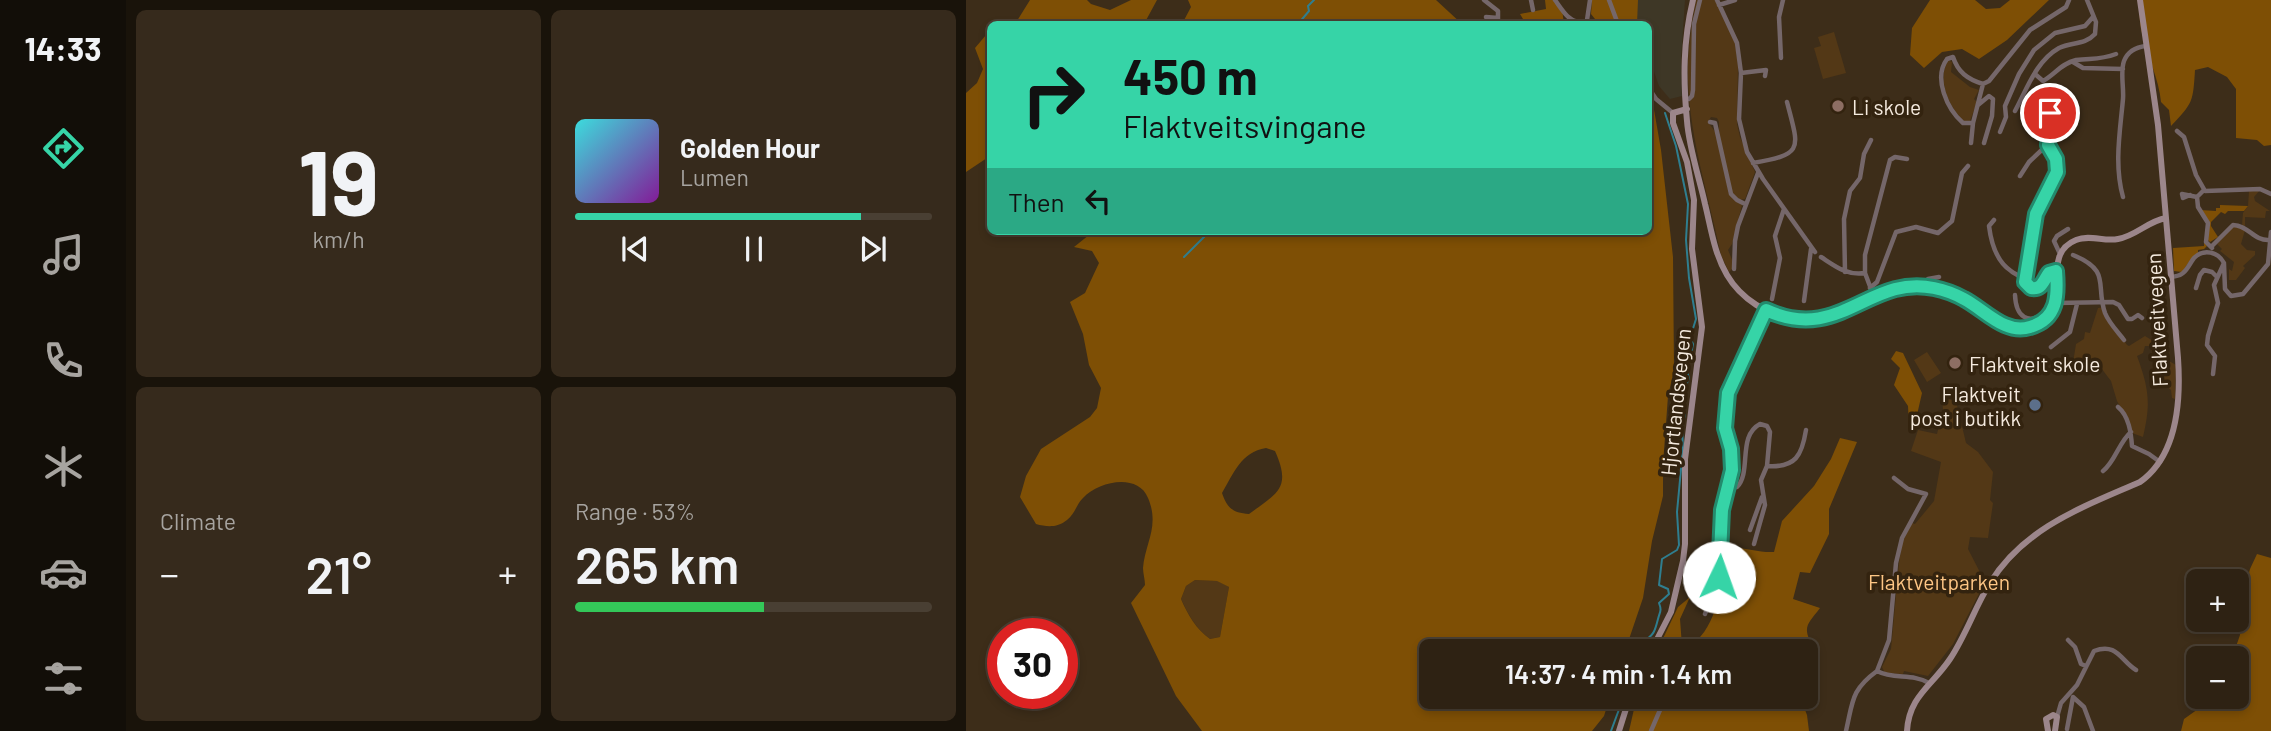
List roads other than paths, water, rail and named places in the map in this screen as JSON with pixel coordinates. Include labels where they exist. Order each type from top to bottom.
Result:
[{"type":"main road","points":[[1693,0],[1683,71],[1690,137],[1716,252],[1727,274],[1740,291],[1766,310],[1792,319],[1822,319],[1895,289],[1925,287],[1963,298],[2001,323],[2019,329],[2025,328],[2044,321],[2052,312],[2056,303],[2056,271],[2060,254],[2070,243],[2093,237],[2117,239],[2166,218]]},
{"type":"main road","name":"Flaktveitvegen","points":[[2140,0],[2158,125],[2179,391],[2169,446],[2161,462]]},
{"type":"main road","points":[[1673,113],[1687,109]]},
{"type":"main road","name":"Hjortlandsvegen","points":[[1657,639],[1671,612],[1683,561],[1685,459],[1702,327],[1692,249],[1694,200],[1687,162],[1673,123],[1673,113]]},
{"type":"main road","points":[[1907,731],[1913,704],[1952,657],[1991,582],[2019,549],[2067,513],[2140,482],[2161,462]]},
{"type":"main road","points":[[1619,731],[1626,709]]},
{"type":"main road","points":[[2048,731],[2046,719],[2050,715],[2057,717],[2055,731]]},
{"type":"street","points":[[1484,0],[1498,11],[1499,21],[1486,17]]},
{"type":"street","points":[[1531,0],[1533,10]]},
{"type":"street","points":[[1555,0],[1573,21]]},
{"type":"street","points":[[1586,21],[1590,0]]},
{"type":"street","points":[[1609,0],[1617,21]]},
{"type":"street","points":[[1689,99],[1693,90],[1694,24],[1700,0]]},
{"type":"street","points":[[1735,0],[1718,3],[1738,43],[1741,73],[1740,128],[1747,152],[1758,173],[1813,250],[1804,301]]},
{"type":"street","points":[[1781,58],[1779,17],[1783,0]]},
{"type":"street","points":[[1973,123],[1963,123],[1958,119],[1944,92],[1940,78],[1943,64],[1949,57],[1953,57],[1955,66],[1973,81],[1983,84],[1989,81],[2030,30],[2066,7],[2069,0]]},
{"type":"street","points":[[2015,111],[2041,64],[2059,48],[2092,38],[2096,28],[2087,0]]},
{"type":"street","points":[[2000,132],[2006,117],[2005,106],[2019,74],[2034,50],[2055,33],[2085,26],[2093,17]]},
{"type":"street","points":[[2123,197],[2118,174],[2118,139],[2123,69],[2127,55],[2134,49],[2146,46]]},
{"type":"street","points":[[2035,74],[2043,81],[2056,69],[2073,62],[2097,60],[2116,54]]},
{"type":"street","points":[[2073,62],[2083,68],[2123,69]]},
{"type":"street","points":[[1741,73],[1766,70],[1765,76]]},
{"type":"street","points":[[1971,143],[1983,84]]},
{"type":"street","points":[[1652,94],[1673,113]]},
{"type":"street","points":[[1978,105],[1989,96],[1993,99],[1992,116],[1984,143]]},
{"type":"street","points":[[1753,163],[1786,156],[1795,147],[1797,139],[1787,102]]},
{"type":"street","points":[[2050,113],[2048,145],[2056,159],[2057,172]]},
{"type":"street","points":[[1710,121],[1715,123],[1731,194],[1745,204]]},
{"type":"street","points":[[2177,131],[2186,140],[2196,175],[2204,190]]},
{"type":"street","points":[[1846,272],[1844,219],[1850,191],[1860,178],[1864,154],[1871,140]]},
{"type":"street","points":[[2020,176],[2029,162],[2048,145]]},
{"type":"street","points":[[1874,297],[1865,273],[1868,240],[1888,166],[1892,158],[1907,159]]},
{"type":"street","points":[[2025,282],[2036,214],[2061,169],[2061,161]]},
{"type":"street","points":[[1870,288],[1877,282],[1898,230],[1916,227],[1938,233],[1952,220],[1962,173],[1968,166]]},
{"type":"street","points":[[1734,269],[1736,235],[1758,173]]},
{"type":"street","points":[[2204,190],[2216,192],[2260,189],[2271,194]]},
{"type":"street","points":[[2204,190],[2197,197],[2197,207],[2208,223],[2206,242],[2224,263],[2225,289],[2231,296],[2243,294],[2268,264],[2271,232]]},
{"type":"street","points":[[2190,195],[2197,197]]},
{"type":"street","points":[[1772,299],[1780,258],[1775,236],[1784,209]]},
{"type":"street","points":[[1994,220],[1989,226],[1993,247],[2008,270],[2021,276],[2033,289],[2040,287],[2049,273],[2056,271]]},
{"type":"street","points":[[2172,277],[2183,273],[2196,256],[2212,250],[2233,225],[2243,226],[2262,240],[2269,240]]},
{"type":"street","points":[[2060,254],[2053,241],[2068,229]]},
{"type":"street","points":[[2073,256],[2092,267],[2101,279],[2105,312]]},
{"type":"street","points":[[1821,257],[1846,272],[1865,273]]},
{"type":"street","points":[[2213,374],[2215,356],[2207,345],[2218,303],[2214,288],[2224,263]]},
{"type":"street","points":[[2196,288],[2204,270],[2217,277]]},
{"type":"street","points":[[1925,287],[1928,279],[1939,277]]},
{"type":"street","points":[[2015,295],[2017,310],[2021,316],[2029,319],[2039,316],[2049,307],[2052,298],[2051,289],[2045,281]]},
{"type":"street","points":[[2056,303],[2118,304],[2130,320],[2139,315],[2142,318]]},
{"type":"street","points":[[2092,303],[2105,312],[2124,340]]},
{"type":"street","points":[[2051,347],[2070,332],[2077,304]]},
{"type":"street","points":[[1705,614],[1719,577],[1722,510],[1732,460],[1725,428],[1728,393],[1766,310]]},
{"type":"street","points":[[2118,407],[2122,409],[2131,432],[2132,446],[2161,462]]},
{"type":"street","points":[[1728,488],[1737,487],[1742,480],[1753,428],[1768,426],[1768,466],[1761,480],[1763,514],[1754,544]]},
{"type":"street","points":[[1768,466],[1777,467],[1797,458],[1802,452],[1806,430]]},
{"type":"street","points":[[2103,471],[2131,432]]},
{"type":"street","points":[[1846,731],[1858,687],[1877,671],[1886,653],[1896,563],[1902,538],[1926,494],[1908,489],[1894,478]]},
{"type":"street","points":[[1750,530],[1763,496]]},
{"type":"street","points":[[2068,639],[2075,647],[2081,664],[2086,666]]},
{"type":"street","points":[[2057,717],[2061,702],[2071,695],[2094,651],[2101,648],[2118,653],[2136,670]]},
{"type":"street","points":[[1877,671],[1888,676],[1915,677],[1929,683]]},
{"type":"street","points":[[2067,729],[2071,695]]},
{"type":"street","points":[[2071,695],[2084,707],[2093,731]]},
{"type":"street","points":[[1651,731],[1660,709]]},
{"type":"waterway","points":[[1301,21],[1314,0]]},
{"type":"waterway","points":[[1647,639],[1655,630],[1660,611],[1659,603],[1669,594],[1668,589],[1659,585],[1662,559],[1677,550],[1679,545],[1677,512],[1685,414],[1682,408],[1689,378],[1684,363],[1691,354],[1693,344],[1690,338],[1696,319],[1686,240],[1688,204],[1676,146],[1665,113]]},
{"type":"waterway","points":[[1184,257],[1206,235]]},
{"type":"waterway","points":[[1611,731],[1619,709]]},
{"type":"place","name":"Li skole","points":[[1838,106]]},
{"type":"place","name":"Flaktveit skole","points":[[1955,363]]},
{"type":"place","name":"Flaktveit post i butikk","points":[[2035,405]]},
{"type":"park label","name":"Flaktveitparken","points":[[1939,581]]}]
